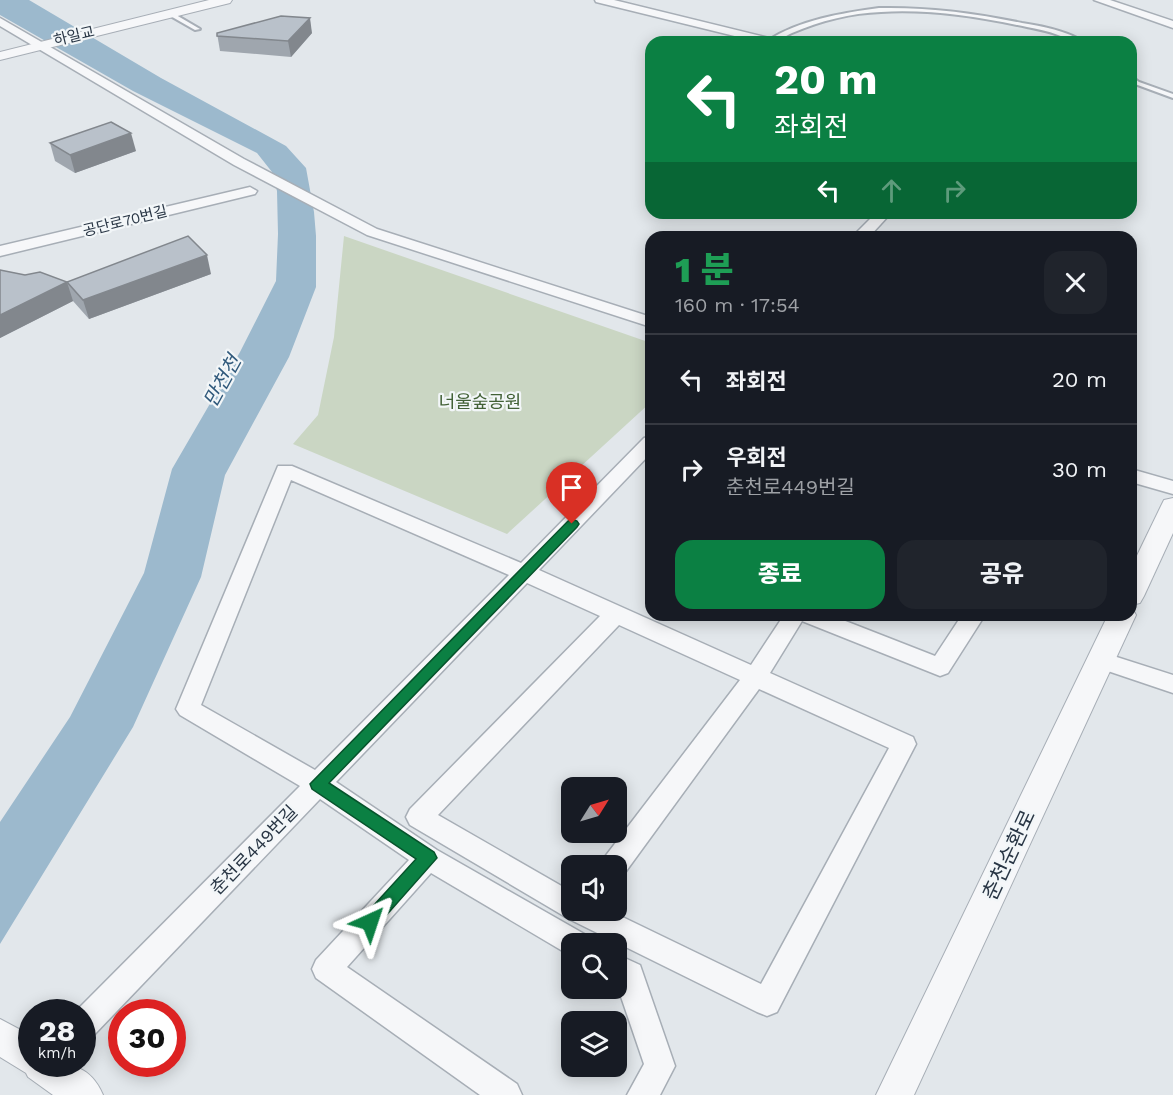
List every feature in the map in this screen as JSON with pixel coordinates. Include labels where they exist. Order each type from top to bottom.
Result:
[{"type":"street","name":"하일교","points":[[0,56],[102,28],[225,0]]},
{"type":"street","points":[[600,0],[747,36]]},
{"type":"street","points":[[1099,0],[1173,25]]},
{"type":"street","points":[[0,21],[239,162],[372,232],[645,320]]},
{"type":"street","name":"공단로70번길","points":[[0,251],[250,191]]},
{"type":"street","points":[[866,231],[878,219]]},
{"type":"street","name":"춘천로449번길","points":[[96,1012],[645,448]]},
{"type":"street","points":[[561,935],[428,858],[318,784],[188,709],[285,470],[525,573],[904,744],[767,1002],[601,921]]},
{"type":"street","points":[[1137,477],[1173,488]]},
{"type":"street","points":[[1137,583],[1173,506]]},
{"type":"street","points":[[561,900],[419,817],[615,615]]},
{"type":"street","points":[[622,855],[756,676],[791,621]]},
{"type":"street","points":[[823,621],[940,667],[970,621]]},
{"type":"street","name":"춘천순환로","points":[[896,1095],[1119,621]]},
{"type":"street","points":[[1101,660],[1173,684]]},
{"type":"street","points":[[428,858],[326,969],[506,1095]]},
{"type":"street","points":[[627,972],[630,974],[660,1066],[643,1095]]},
{"type":"street","points":[[0,1036],[18,1047]]},
{"type":"street","points":[[61,1077],[84,1095]]},
{"type":"lane","points":[[785,36],[826,18],[854,12],[905,8],[956,12],[1013,22],[1066,36]]},
{"type":"lane","points":[[169,13],[197,29]]},
{"type":"lane","points":[[1137,83],[1173,96]]},
{"type":"green space","name":"너울숲공원","points":[[344,236],[645,341],[645,408],[507,534],[293,444],[318,415],[334,337]]},
{"type":"water","points":[[0,0],[29,0],[161,78],[286,146],[306,168],[314,212],[316,287],[289,357],[225,475],[201,577],[133,727],[0,944],[0,822],[70,717],[144,573],[172,469],[240,352],[276,281],[278,234],[277,191],[272,172],[257,153],[133,91],[0,15]]},
{"type":"building","points":[[281,16],[310,18],[288,41],[217,36],[217,33]]},
{"type":"building","points":[[111,122],[131,133],[70,155],[50,143]]},
{"type":"building","points":[[188,236],[207,255],[83,300],[67,282]]},
{"type":"building","points":[[0,270],[25,275],[40,272],[67,282],[0,315]]},
{"type":"route","points":[[370,922],[428,858],[318,784],[572,524]]},
{"type":"water label","name":"만천천","points":[[222,381]]}]
